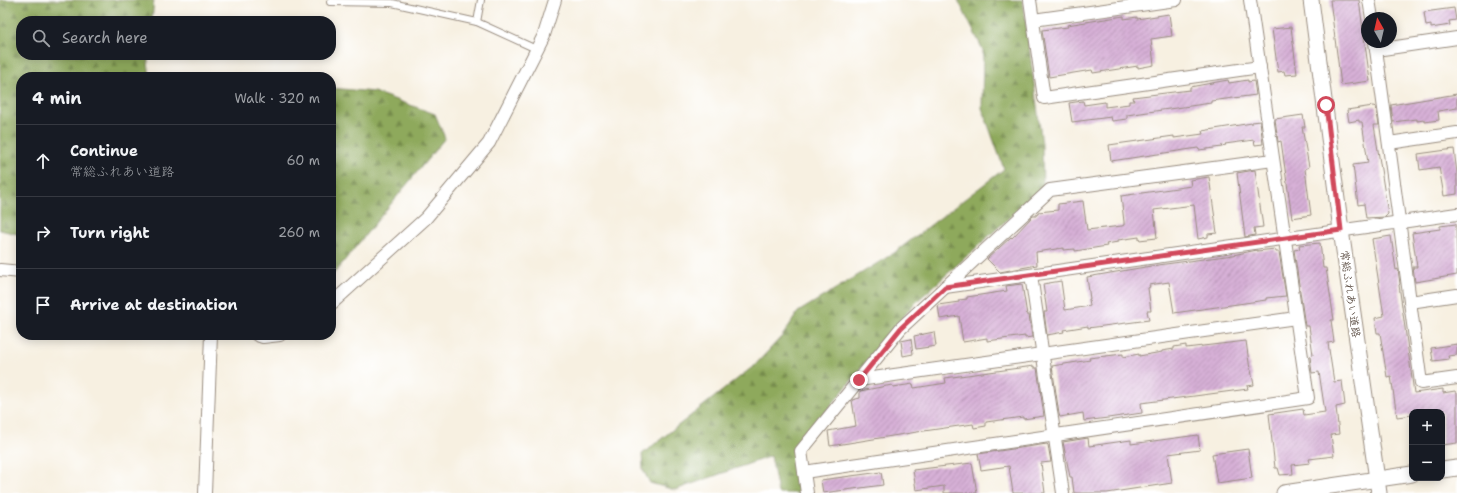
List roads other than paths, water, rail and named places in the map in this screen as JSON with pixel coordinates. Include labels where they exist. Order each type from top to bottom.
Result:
[{"type":"street","points":[[336,299],[426,218],[489,143],[544,35],[555,0]]},
{"type":"street","points":[[1030,0],[1044,98],[1260,67]]},
{"type":"street","points":[[1033,20],[1176,0]]},
{"type":"street","points":[[804,472],[1308,398],[1250,0]]},
{"type":"street","name":"常総ふれあい道路","points":[[1311,0],[1341,230],[1378,486]]},
{"type":"street","points":[[1369,0],[1371,12]]},
{"type":"street","points":[[1397,44],[1457,38]]},
{"type":"street","points":[[1375,48],[1421,383],[1457,378]]},
{"type":"street","points":[[1389,143],[1457,133]]},
{"type":"street","points":[[807,493],[801,451],[901,328],[1050,190],[1273,160]]},
{"type":"street","points":[[945,287],[1457,214]]},
{"type":"street","points":[[0,270],[16,272]]},
{"type":"street","points":[[1032,275],[1063,493]]},
{"type":"street","points":[[1410,302],[1457,295]]},
{"type":"street","points":[[859,380],[1296,318]]},
{"type":"street","points":[[205,493],[211,340]]},
{"type":"street","points":[[1445,470],[1457,468]]},
{"type":"street","points":[[1284,493],[1378,486],[1409,475]]},
{"type":"lane","points":[[477,22],[481,0]]},
{"type":"lane","points":[[330,2],[392,3],[477,22],[536,49]]}]
